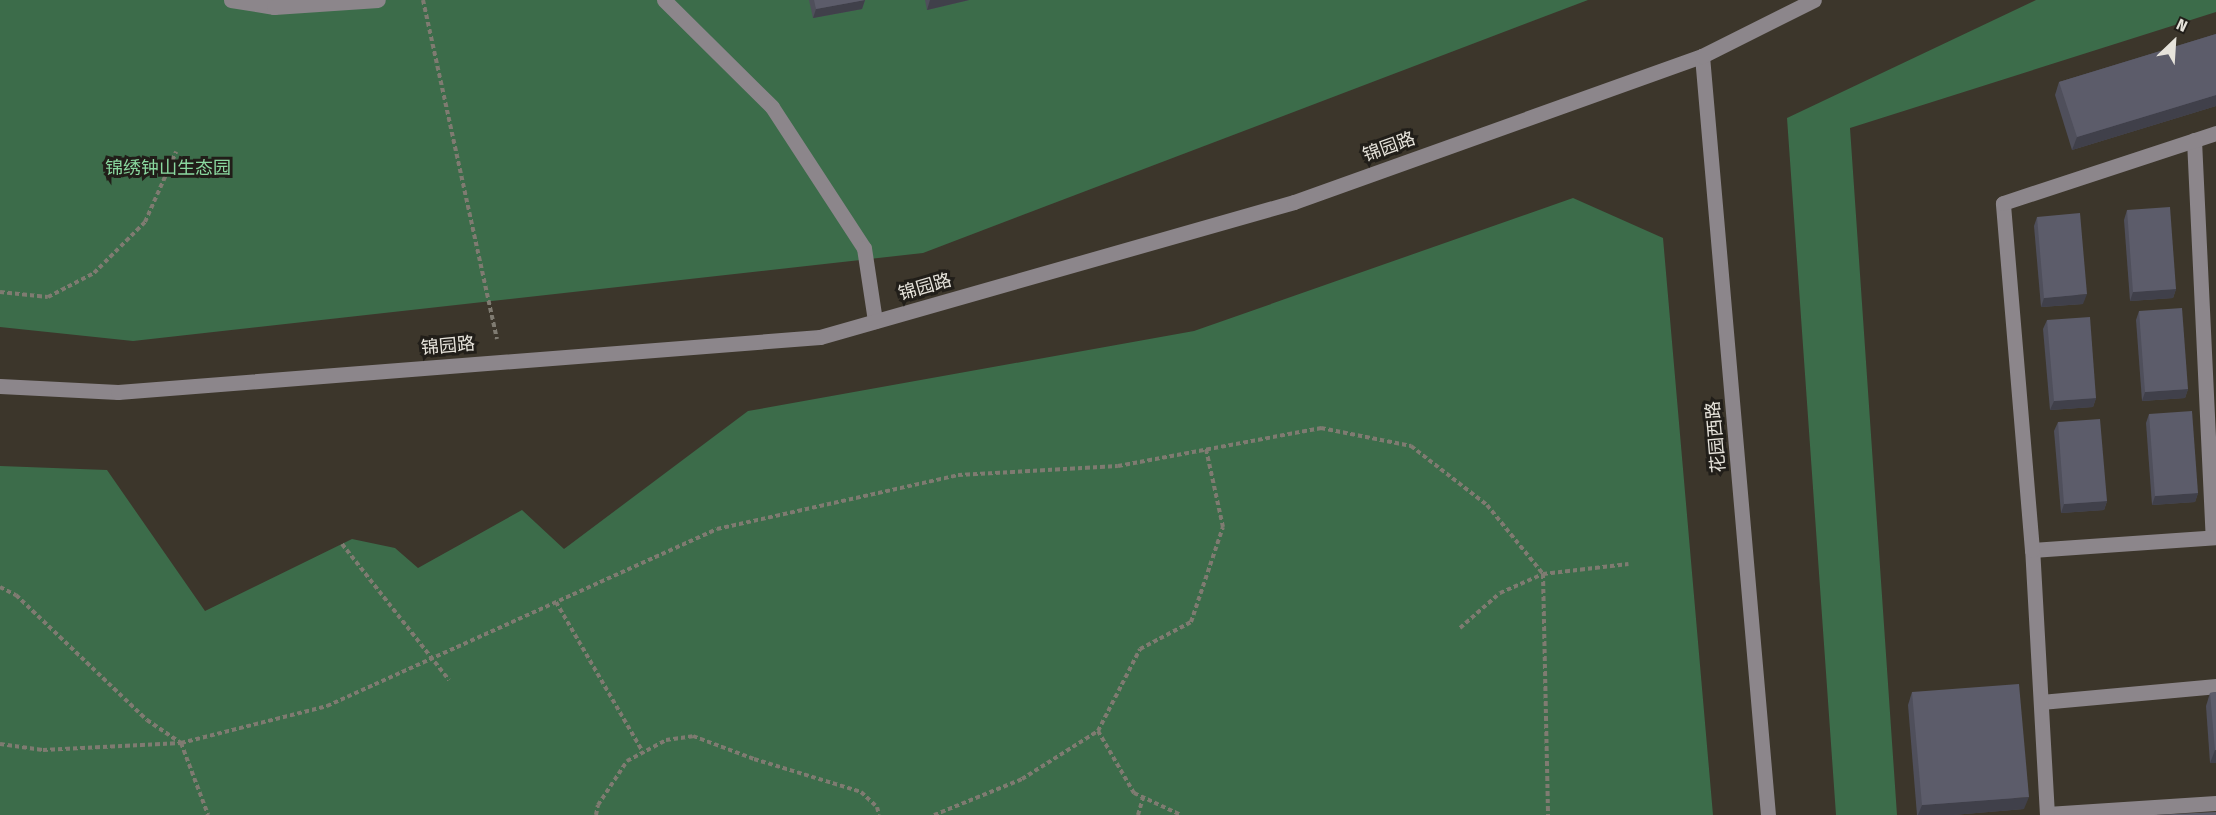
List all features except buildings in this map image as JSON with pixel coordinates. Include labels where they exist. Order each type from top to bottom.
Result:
[{"type":"street","points":[[231,0],[274,7],[378,0]]},
{"type":"street","points":[[664,0],[772,107],[826,189],[864,248],[875,321]]},
{"type":"street","name":"锦园路","points":[[0,386],[118,392],[820,337],[1294,202],[1702,56],[1814,0]]},
{"type":"street","name":"花园西路","points":[[1702,56],[1768,815]]},
{"type":"street","points":[[2216,133],[2003,203],[2032,550],[2047,815],[2216,803]]},
{"type":"street","points":[[2032,550],[2214,537],[2194,140]]},
{"type":"street","points":[[2041,702],[2216,686]]},
{"type":"path","points":[[423,0],[502,362]]},
{"type":"path","points":[[0,292],[48,297],[94,273],[145,222],[176,152]]},
{"type":"path","points":[[0,744],[43,750],[181,743],[327,706],[717,529],[958,475],[1118,466],[1321,428],[1411,446],[1487,505],[1543,574],[1548,815]]},
{"type":"path","points":[[934,815],[1022,779],[1098,731],[1140,650],[1191,622],[1223,527],[1206,449]]},
{"type":"path","points":[[342,544],[449,680]]},
{"type":"path","points":[[1460,628],[1500,593],[1543,574],[1628,564]]},
{"type":"path","points":[[0,587],[16,595],[147,720],[181,743],[208,815]]},
{"type":"path","points":[[556,602],[643,752]]},
{"type":"path","points":[[1098,731],[1134,793],[1181,815]]},
{"type":"path","points":[[596,815],[598,805],[627,761],[666,740],[693,736],[861,792],[879,815]]},
{"type":"path","points":[[1138,815],[1143,797]]},
{"type":"green space","name":"锦绣钟山生态园","points":[[0,0],[1588,0],[923,253],[133,341],[0,327]]},
{"type":"green space","points":[[2036,0],[2216,0],[2216,12],[1850,128],[1897,815],[1836,815],[1787,118]]},
{"type":"green space","points":[[1573,198],[1663,238],[1713,815],[0,815],[0,466],[107,470],[205,611],[352,539],[395,548],[418,568],[522,510],[564,549],[748,411],[1194,331]]}]
